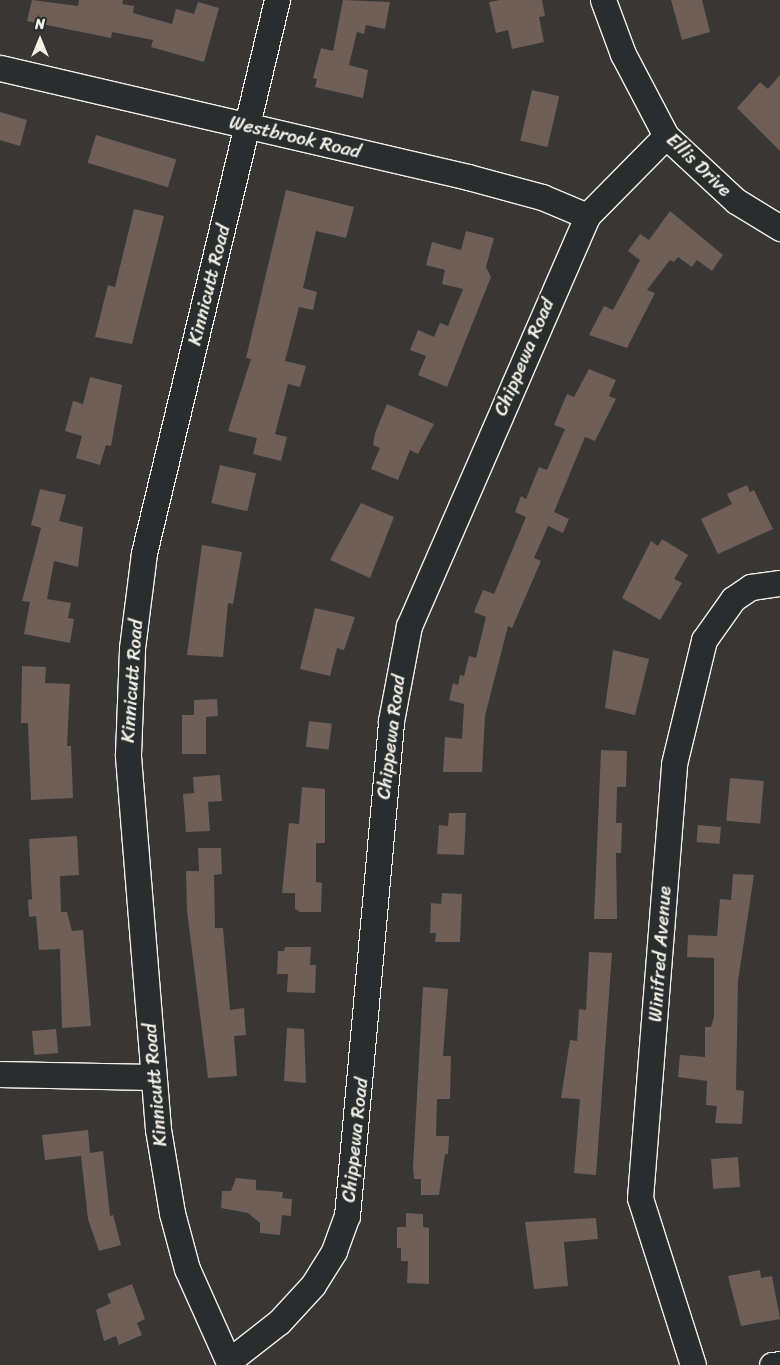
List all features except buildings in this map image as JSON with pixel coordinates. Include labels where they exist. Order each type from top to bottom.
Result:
[{"type":"street","name":"Kinnicutt Road","points":[[230,1363],[187,1270],[172,1213],[153,1077],[129,780],[132,648],[144,553],[248,127],[277,0]]},
{"type":"street","name":"Ellis Drive","points":[[603,0],[623,54],[666,136],[736,202],[780,228]]},
{"type":"street","name":"Westbrook Road","points":[[0,68],[468,177],[542,197],[588,216]]},
{"type":"street","name":"Chippewa Road","points":[[230,1363],[279,1322],[313,1285],[334,1251],[347,1216],[365,1050],[387,760],[401,659],[409,626],[588,216],[666,136]]},
{"type":"street","name":"Winifred Avenue","points":[[693,1365],[640,1198],[674,764],[704,640],[733,600],[751,587],[780,583]]},
{"type":"street","points":[[0,1074],[153,1077]]},
{"type":"street","points":[[772,1365],[780,1364]]}]
